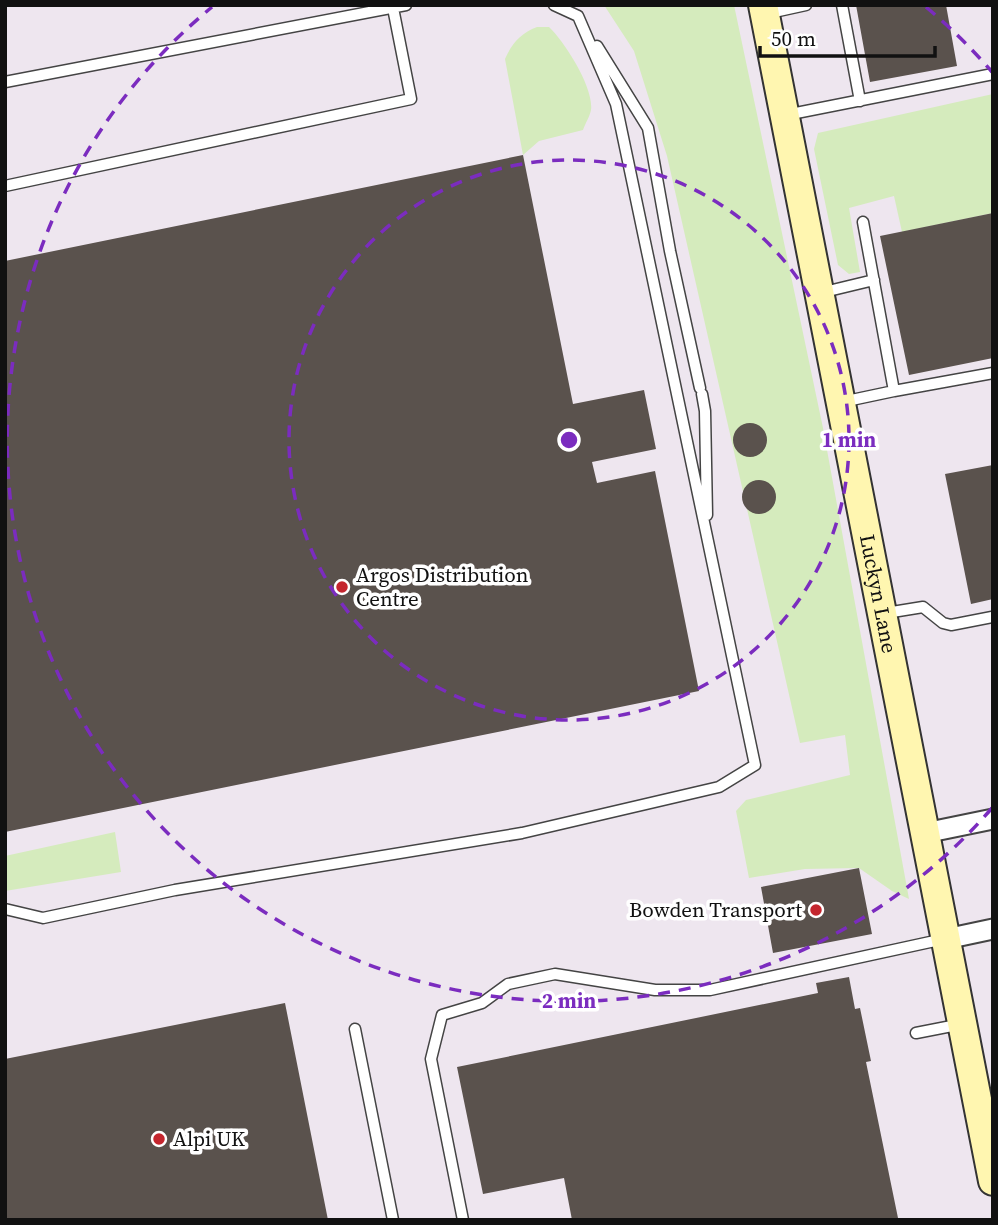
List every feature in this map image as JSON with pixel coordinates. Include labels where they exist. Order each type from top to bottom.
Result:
[{"type":"street","name":"Luckyn Lane","points":[[764,10],[962,1024],[988,1137],[993,1181]]},
{"type":"street","points":[[925,833],[993,819]]},
{"type":"street","points":[[946,939],[993,929]]},
{"type":"lane","points":[[5,82],[406,5]]},
{"type":"lane","points":[[554,5],[578,16],[648,128],[670,251],[705,411],[707,538]]},
{"type":"lane","points":[[764,10],[806,5]]},
{"type":"lane","points":[[842,5],[860,101]]},
{"type":"lane","points":[[5,186],[411,99],[393,8]]},
{"type":"lane","points":[[5,909],[43,918],[175,890],[522,833],[719,786],[755,765],[616,104],[578,16]]},
{"type":"lane","points":[[785,116],[993,74]]},
{"type":"lane","points":[[863,222],[894,391]]},
{"type":"lane","points":[[820,293],[874,280]]},
{"type":"lane","points":[[841,402],[993,373]]},
{"type":"lane","points":[[882,614],[923,607],[943,623],[951,625],[992,617]]},
{"type":"lane","points":[[463,1220],[431,1059],[442,1015],[482,1003],[508,984],[555,974],[655,990],[710,990],[946,939]]},
{"type":"lane","points":[[916,1033],[962,1024]]},
{"type":"lane","points":[[355,1028],[393,1220]]},
{"type":"shaded area","points":[[5,5],[993,5],[993,1220],[5,1220]]},
{"type":"green space","points":[[604,5],[734,5],[823,428],[909,899],[892,891],[859,868],[805,869],[749,878],[736,811],[746,800],[850,775],[845,735],[800,743],[667,156],[634,51]]},
{"type":"green space","points":[[537,27],[549,27],[563,43],[583,78],[591,101],[591,110],[583,130],[539,141],[523,155],[505,59],[518,39]]},
{"type":"green space","points":[[993,94],[993,213],[902,232],[894,196],[849,208],[860,272],[849,274],[838,265],[814,149],[818,133]]},
{"type":"green space","points":[[115,832],[121,872],[5,891],[5,856]]},
{"type":"building","points":[[856,5],[946,5],[957,66],[870,82]]},
{"type":"building","name":"Argos Distribution Centre","points":[[523,155],[573,404],[644,390],[656,449],[592,462],[597,483],[655,471],[699,691],[5,832],[5,261]]},
{"type":"building","points":[[993,213],[993,358],[909,375],[880,236]]},
{"type":"building","points":[[750,423],[762,428],[767,440],[762,452],[750,457],[738,452],[733,440],[738,428]]},
{"type":"building","points":[[993,465],[993,599],[971,604],[945,474]]},
{"type":"building","points":[[759,480],[771,485],[776,497],[771,509],[759,514],[747,509],[742,497],[747,485]]},
{"type":"building","name":"Bowden Transport","points":[[859,868],[872,934],[773,953],[761,887]]},
{"type":"building","points":[[849,977],[855,1009],[860,1008],[871,1061],[866,1062],[898,1218],[572,1220],[564,1178],[483,1194],[457,1067],[818,993],[816,983]]},
{"type":"building","name":"Alpi UK","points":[[285,1003],[328,1220],[5,1220],[5,1059]]},
{"type":"place","name":"Argos Distribution Centre","points":[[342,587]]},
{"type":"place","name":"Bowden Transport","points":[[816,910]]},
{"type":"place","name":"Alpi UK","points":[[159,1139]]}]
